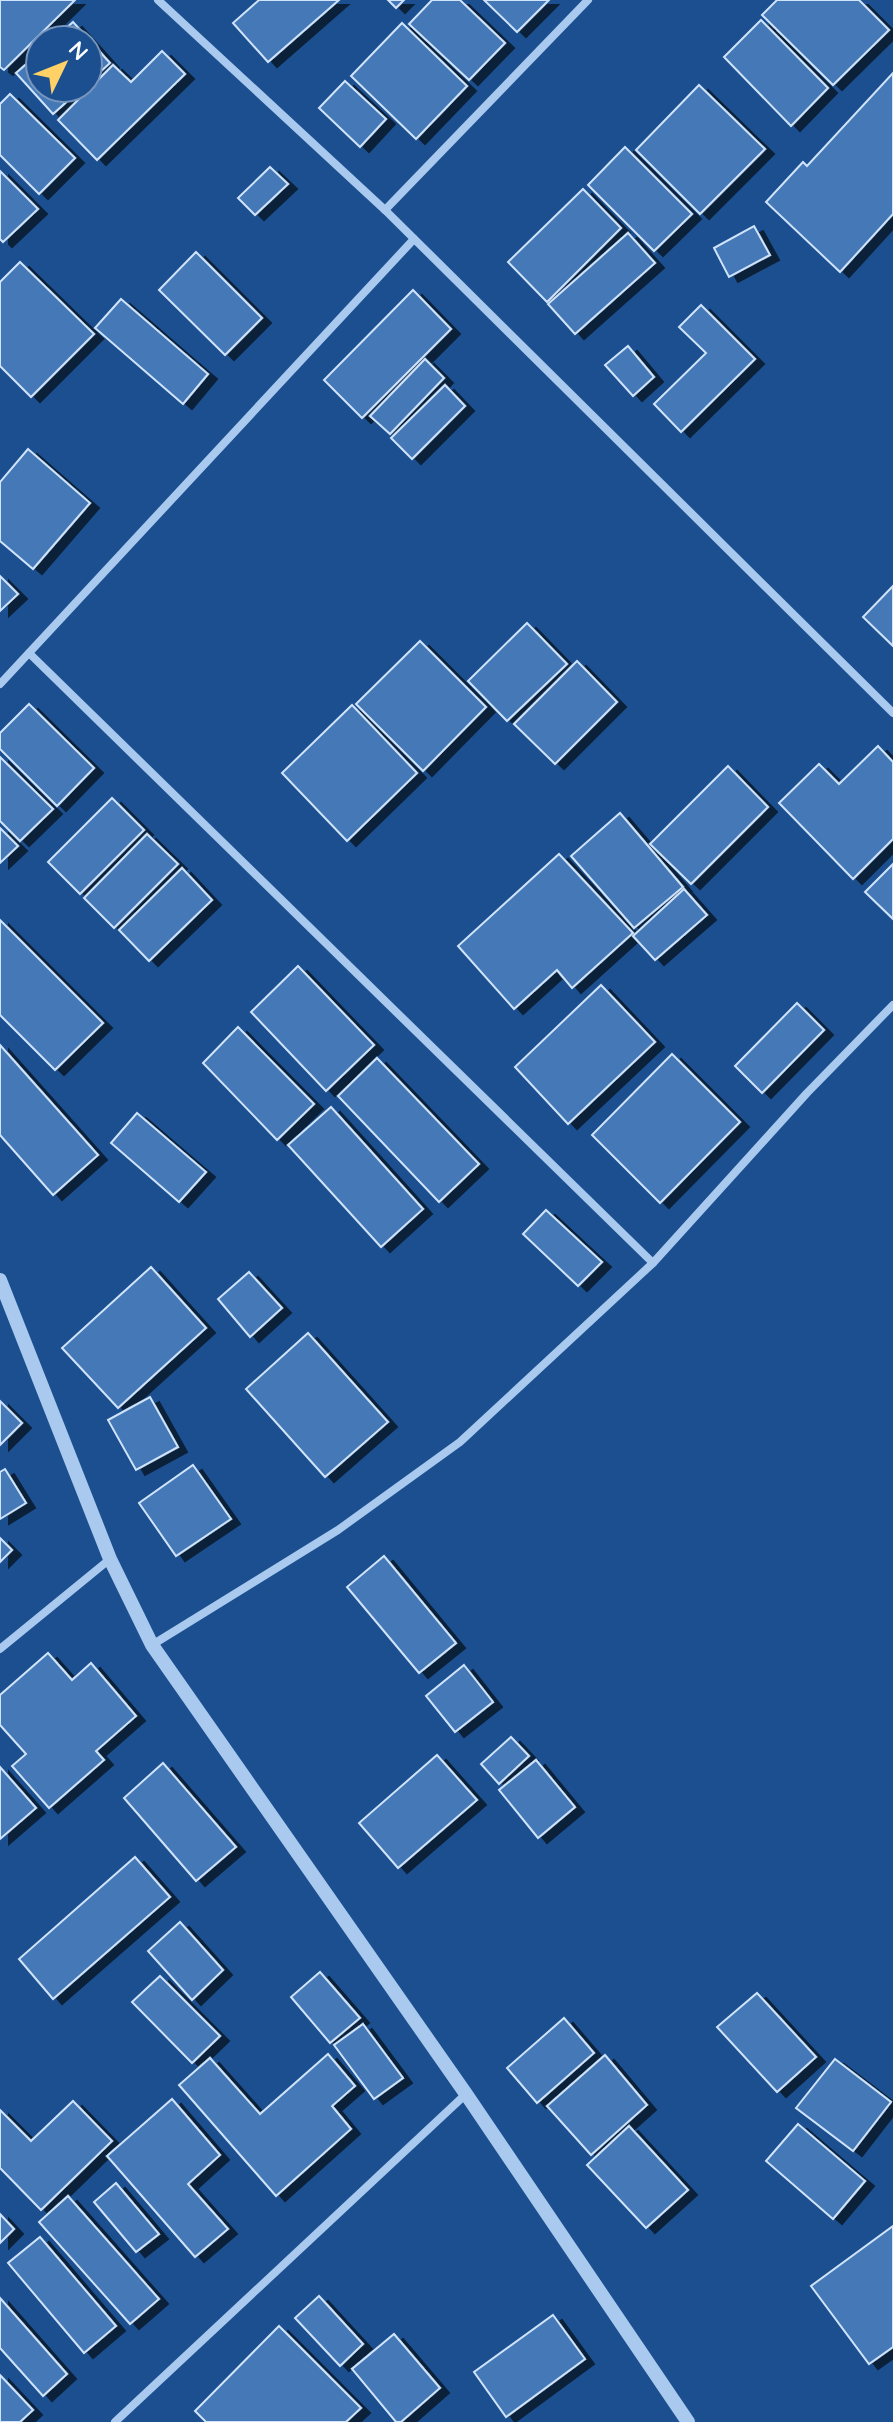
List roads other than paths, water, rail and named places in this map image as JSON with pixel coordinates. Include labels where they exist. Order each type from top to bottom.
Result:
[{"type":"street","points":[[158,0],[385,210],[893,713]]},
{"type":"street","points":[[385,210],[588,0]]},
{"type":"street","points":[[0,684],[414,239]]},
{"type":"street","points":[[29,653],[653,1263]]},
{"type":"street","points":[[152,1645],[338,1530],[460,1442],[653,1263],[807,1093],[893,1005]]},
{"type":"street","points":[[0,1280],[110,1559],[152,1645],[466,2094],[688,2422]]},
{"type":"street","points":[[0,1649],[110,1559]]},
{"type":"street","points":[[115,2422],[466,2094]]}]
